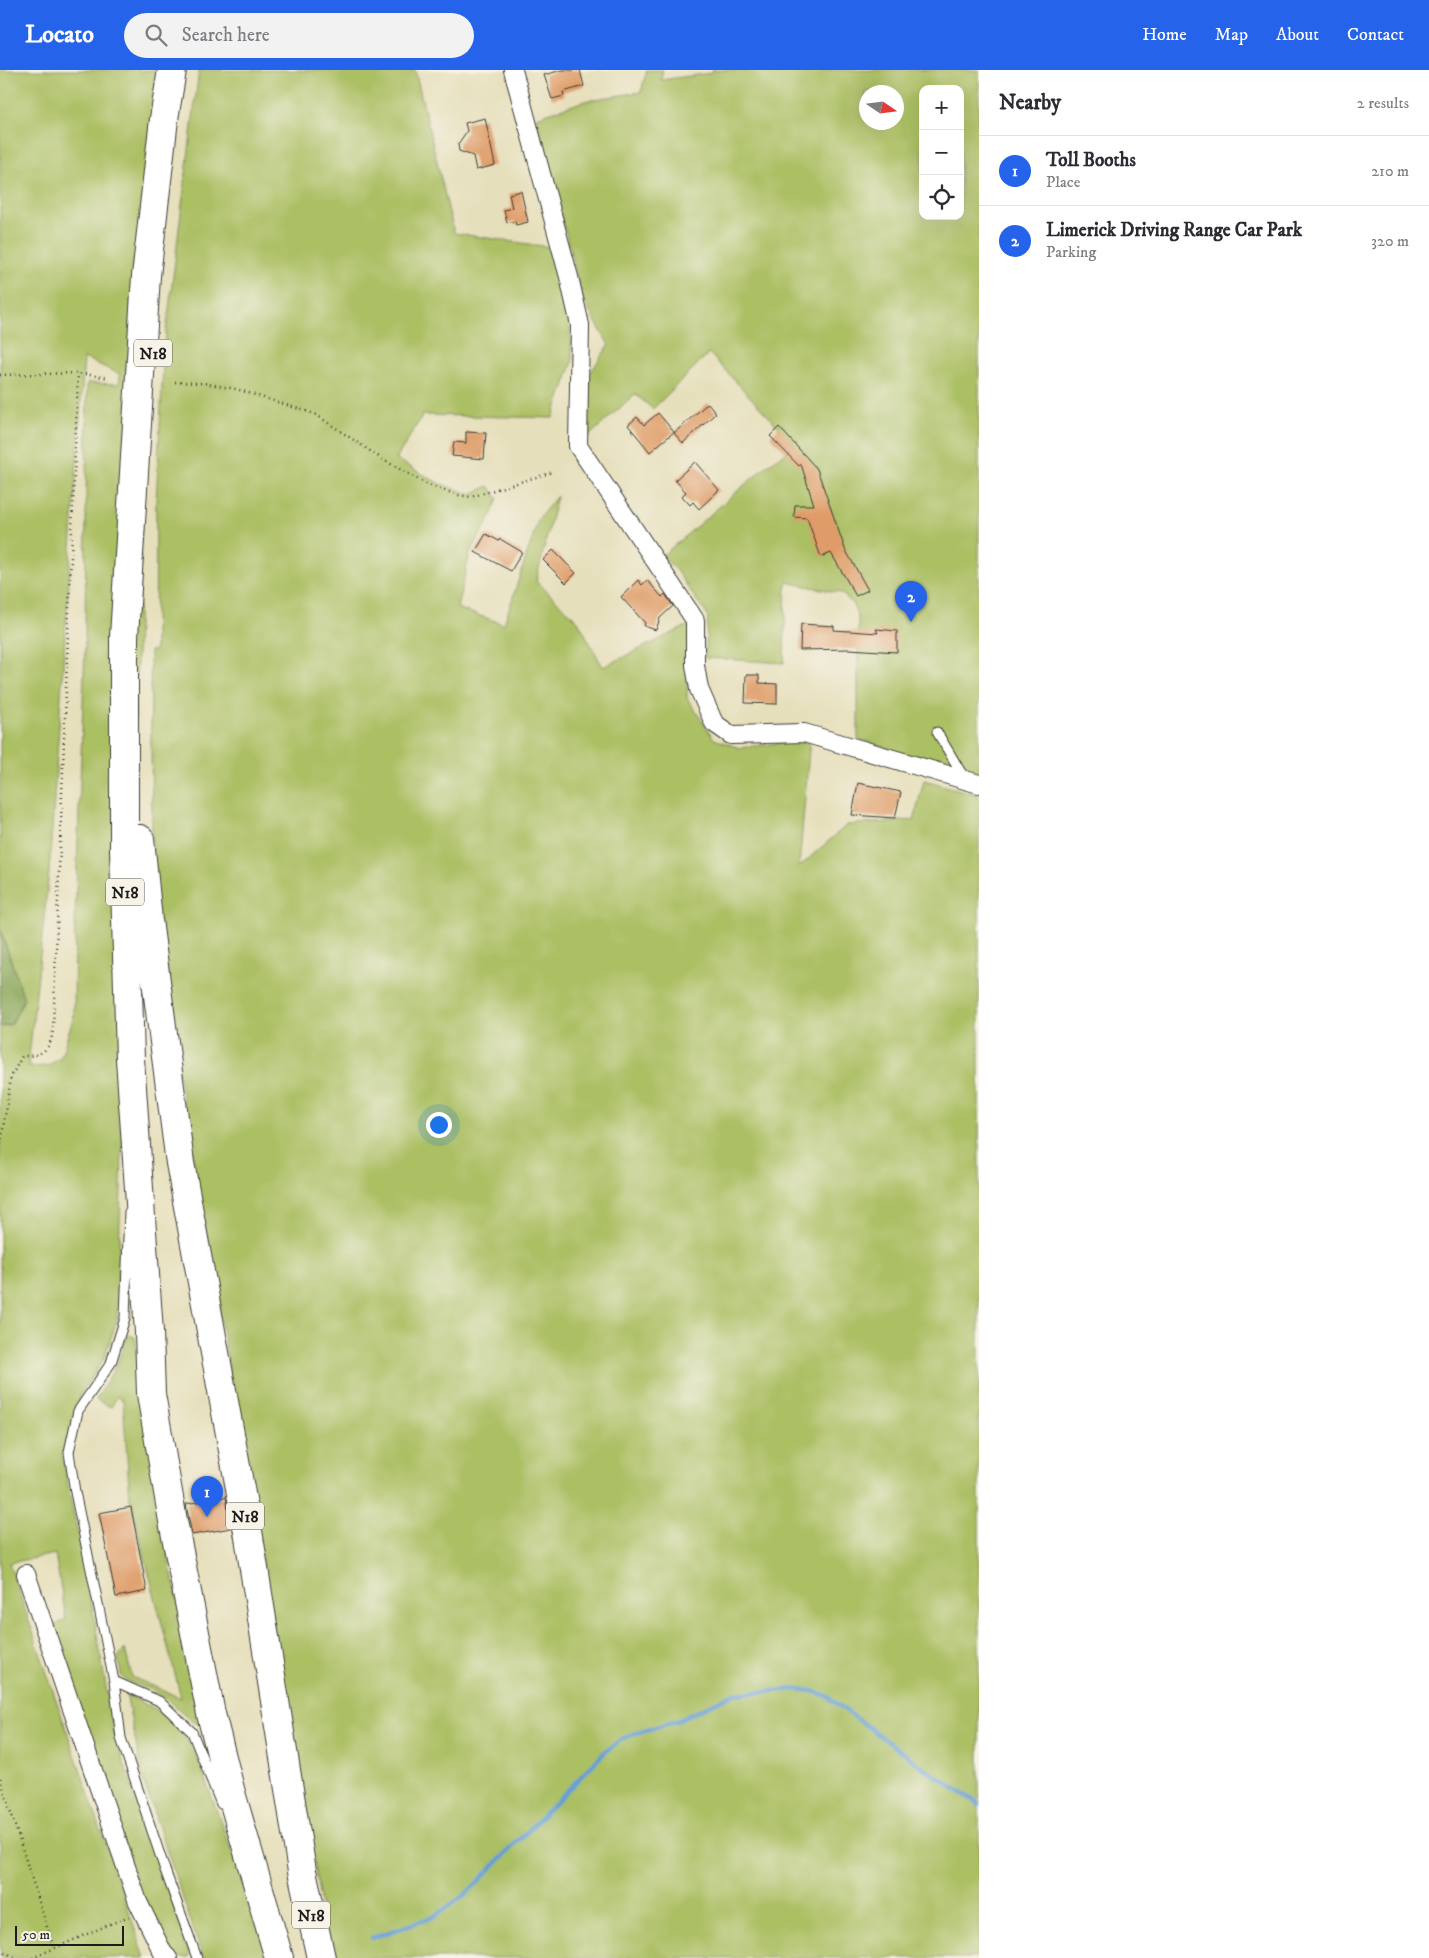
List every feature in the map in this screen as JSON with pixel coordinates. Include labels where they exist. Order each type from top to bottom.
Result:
[{"type":"highway","name":"N18","points":[[172,70],[164,119],[146,276],[124,637],[124,848],[130,1058],[150,1332],[151,1394],[210,1714],[279,1958]]},
{"type":"highway","name":"N18","points":[[188,70],[173,167],[151,365],[139,637],[140,831],[148,920],[180,1163],[249,1537],[302,1871],[321,1958]]},
{"type":"street","points":[[513,70],[570,277],[580,325],[578,446],[695,620],[695,664],[699,690],[714,723],[731,735],[804,733],[972,783]]},
{"type":"street","points":[[26,1574],[98,1790],[141,1910],[163,1953],[168,1958]]},
{"type":"lane","points":[[937,732],[972,783]]},
{"type":"lane","points":[[137,1146],[127,1225],[124,1318],[110,1363],[78,1410],[68,1452],[114,1681],[121,1738],[165,1870],[197,1958]]},
{"type":"lane","points":[[114,1681],[159,1702],[192,1732],[223,1809]]},
{"type":"lane","points":[[230,1827],[261,1893]]},
{"type":"path","points":[[0,374],[78,374],[109,378]]},
{"type":"path","points":[[0,1149],[12,1070],[22,1056],[37,1056],[45,1050],[51,1041],[53,1030],[78,374]]},
{"type":"path","points":[[175,382],[203,383],[236,389],[315,414],[390,464],[428,485],[458,495],[471,497],[553,472]]},
{"type":"path","points":[[0,1778],[54,1949]]},
{"type":"path","points":[[32,1958],[141,1910]]},
{"type":"path","points":[[0,1950],[10,1957],[16,1958]]},
{"type":"green space","points":[[0,70],[163,70],[153,125],[117,1320],[104,1359],[81,1393],[62,1456],[91,1599],[114,1734],[190,1954],[188,1958],[177,1958],[166,1949],[140,1894],[52,1627],[66,1619],[55,1554],[9,1563],[145,1958],[0,1958],[0,1027],[12,1024],[24,999],[0,928]],"holes":[[[84,358],[120,374],[119,384],[87,383],[85,646],[75,920],[74,1015],[61,1057],[48,1066],[28,1067],[49,872]]]},
{"type":"green space","points":[[199,70],[415,70],[454,233],[556,248],[569,320],[573,361],[553,418],[423,415],[396,459],[440,484],[471,494],[489,486],[498,499],[490,518],[470,553],[457,608],[504,624],[539,518],[557,496],[536,581],[578,621],[603,667],[691,624],[687,698],[714,739],[740,748],[810,739],[799,867],[847,825],[914,820],[924,780],[979,795],[979,1958],[330,1958],[153,926],[150,651],[155,651],[156,502],[164,348]]},
{"type":"green space","points":[[647,70],[663,70],[661,80],[711,73],[713,70],[979,70],[979,777],[858,739],[858,618],[852,603],[841,593],[786,582],[784,663],[705,658],[708,616],[675,569],[662,556],[769,464],[796,446],[709,353],[653,409],[635,394],[589,436],[584,382],[609,345],[583,300],[536,117],[588,100],[641,92]]},
{"type":"green space","points":[[0,928],[24,999],[11,1024],[0,1027]]},
{"type":"green space","points":[[128,1335],[135,1337],[170,1566],[207,1724],[194,1723],[171,1702],[153,1690],[126,1681],[121,1675],[118,1657],[125,1649],[132,1677],[181,1698],[130,1500],[123,1400],[117,1397],[111,1407],[96,1400],[117,1364]]},
{"type":"green space","points":[[126,1694],[168,1716],[194,1749],[271,1958],[203,1958],[144,1783]]},
{"type":"building","points":[[562,70],[580,70],[584,86],[563,92],[564,96],[552,99],[544,75]]},
{"type":"building","points":[[485,118],[495,165],[476,170],[473,156],[459,151],[458,144],[467,131],[465,123]]},
{"type":"building","points":[[521,191],[528,222],[516,225],[515,221],[507,223],[504,210],[512,208],[509,194]]},
{"type":"building","points":[[708,403],[716,413],[683,443],[674,433]]},
{"type":"building","points":[[658,413],[674,432],[650,452],[628,425],[637,417],[644,425]]},
{"type":"building","points":[[779,427],[817,469],[845,549],[868,590],[856,596],[831,553],[821,557],[807,518],[794,517],[795,505],[814,505],[801,464],[799,466],[770,436]]},
{"type":"building","points":[[466,432],[486,433],[484,459],[452,456],[454,442],[466,443]]},
{"type":"building","points":[[695,462],[719,490],[699,509],[693,502],[690,505],[682,496],[686,492],[675,480]]},
{"type":"building","points":[[486,534],[499,541],[500,539],[522,552],[511,571],[475,552]]},
{"type":"building","points":[[553,550],[576,573],[566,583],[543,560]]},
{"type":"building","points":[[638,580],[642,585],[647,580],[662,597],[665,594],[673,606],[660,618],[656,630],[644,626],[645,623],[621,597]]},
{"type":"building","points":[[801,624],[834,626],[834,630],[878,633],[876,629],[897,631],[897,652],[849,649],[800,650]]},
{"type":"building","points":[[746,675],[759,675],[759,683],[777,684],[777,704],[745,703]]},
{"type":"building","points":[[858,783],[901,792],[895,818],[852,815]]},
{"type":"building","points":[[226,1497],[231,1528],[192,1535],[186,1504]]},
{"type":"building","points":[[131,1507],[147,1591],[116,1597],[99,1513]]},
{"type":"waterway","points":[[372,1938],[433,1917],[466,1894],[606,1751],[622,1739],[635,1733],[677,1721],[733,1694],[797,1689],[825,1695],[925,1769],[979,1804]]},
{"type":"place","name":"Limerick Driving Range Car Park","points":[[911,622]]},
{"type":"place","name":"Toll Booths","points":[[207,1517]]}]
